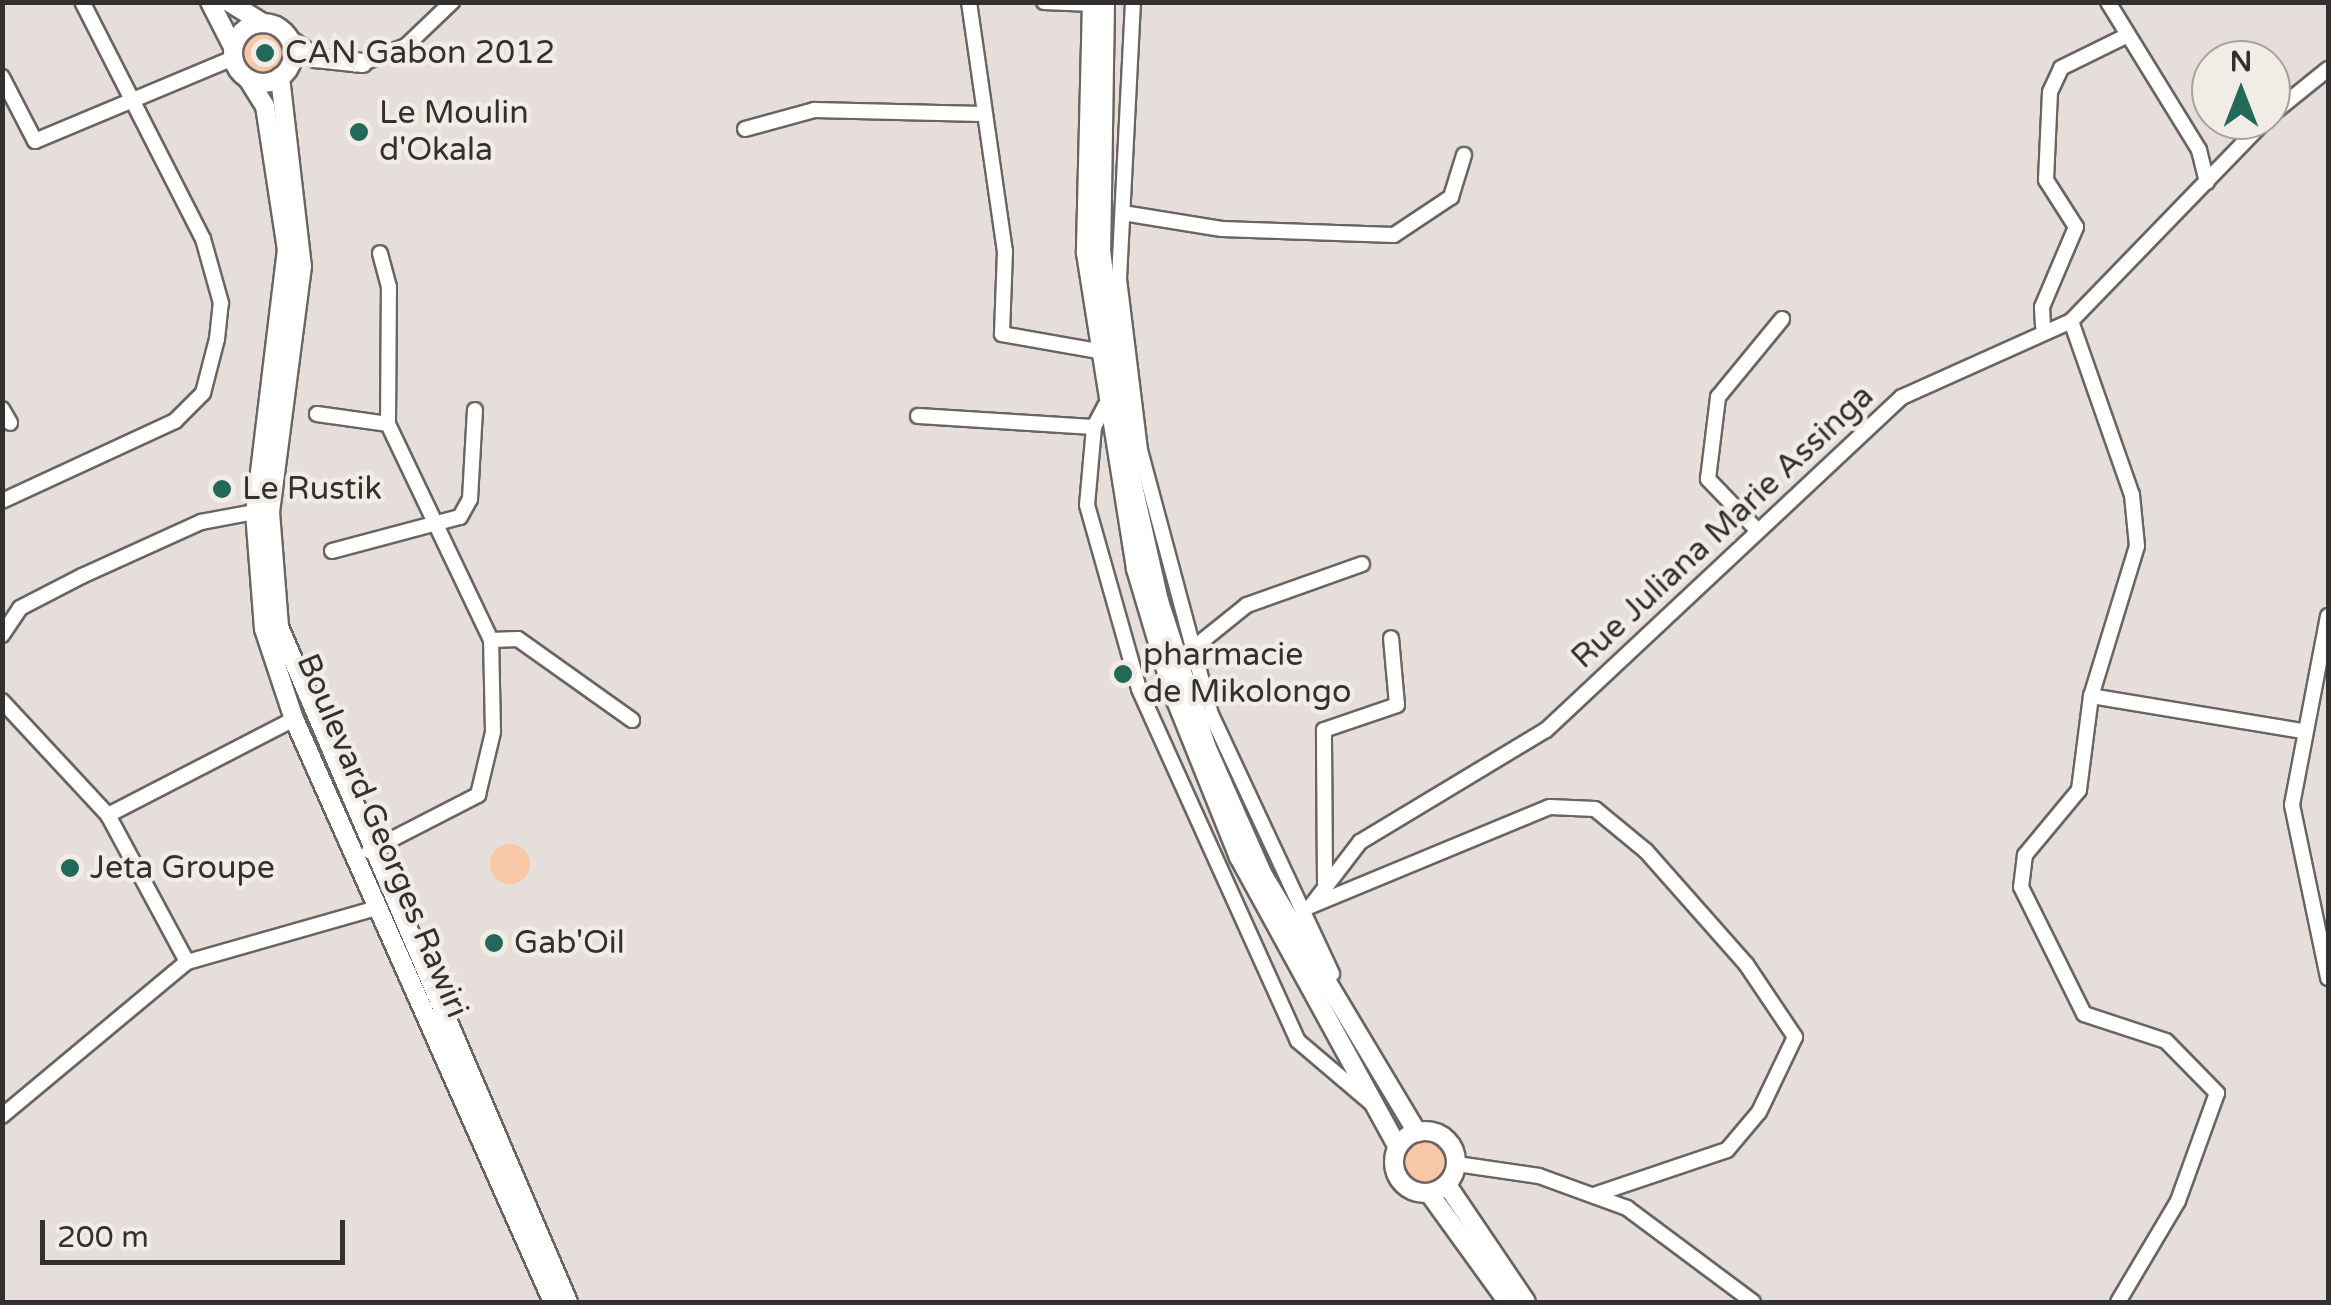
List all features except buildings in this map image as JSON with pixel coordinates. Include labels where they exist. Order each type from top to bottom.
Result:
[{"type":"main road","points":[[210,2],[248,79],[363,63]]},
{"type":"main road","points":[[229,2],[316,58],[363,63]]},
{"type":"main road","points":[[1096,3],[1085,238],[1105,406],[1136,569],[1197,756],[1264,908],[1398,1146],[1402,1182],[1438,1189],[1526,1302]]},
{"type":"main road","points":[[1096,3],[1101,250],[1149,564],[1234,814],[1372,1070],[1417,1132],[1447,1139],[1457,1164],[1438,1189]]},
{"type":"main road","points":[[233,53],[244,30],[263,23]]},
{"type":"main road","points":[[283,74],[290,40]]},
{"type":"main road","name":"Boulevard Georges Rawiri","points":[[283,74],[302,266],[271,496],[274,602],[307,710],[568,1302]]},
{"type":"main road","name":"Boulevard Georges Rawiri","points":[[248,79],[264,106],[288,262],[255,512],[264,629],[294,719],[553,1302]]},
{"type":"main road","points":[[1398,1146],[1417,1132]]},
{"type":"main road","points":[[1438,1189],[1508,1302]]},
{"type":"street","points":[[2,502],[175,421],[210,374],[221,303],[212,264],[82,2]]},
{"type":"street","points":[[363,63],[406,46],[452,2]]},
{"type":"street","points":[[969,2],[1004,251],[1004,338],[1098,351]]},
{"type":"street","points":[[1044,2],[1096,3]]},
{"type":"street","points":[[1133,2],[1121,303],[1137,431],[1190,650],[1305,909],[1368,1038],[1372,1070]]},
{"type":"street","points":[[2108,2],[2124,37],[2199,150],[2206,182]]},
{"type":"street","points":[[2043,326],[2042,307],[2076,227],[2046,180],[2050,92],[2061,68],[2124,37]]},
{"type":"street","points":[[2,76],[35,141],[128,95],[233,53]]},
{"type":"street","points":[[2291,98],[2328,69]]},
{"type":"street","points":[[744,129],[814,110],[982,114]]},
{"type":"street","points":[[2118,1302],[2178,1202],[2217,1093],[2166,1042],[2084,1014],[2020,888],[2025,855],[2079,790],[2092,696],[2135,561],[2137,528],[2070,320],[2247,140]]},
{"type":"street","points":[[1123,213],[1222,229],[1394,235],[1451,197],[1464,155]]},
{"type":"street","points":[[370,851],[450,815],[487,784],[491,640],[388,424],[389,287],[380,253]]},
{"type":"street","points":[[1757,530],[1708,479],[1724,380],[1782,320]]},
{"type":"street","name":"Rue Juliana Marie Assinga","points":[[1305,909],[1360,842],[1528,745],[1902,398],[2043,326],[2070,320]]},
{"type":"street","points":[[1105,406],[1094,427],[1087,505],[1140,690],[1298,1041],[1377,1107]]},
{"type":"street","points":[[332,552],[439,529],[470,499],[475,410]]},
{"type":"street","points":[[317,414],[388,424]]},
{"type":"street","points":[[918,416],[1094,427]]},
{"type":"street","points":[[2,634],[20,608],[82,576],[202,522],[255,512]]},
{"type":"street","points":[[1190,650],[1246,605],[1362,564]]},
{"type":"street","points":[[2328,616],[2302,731],[2292,804],[2328,978]]},
{"type":"street","points":[[1325,883],[1324,730],[1396,705],[1391,638]]},
{"type":"street","points":[[491,640],[518,639],[632,720]]},
{"type":"street","points":[[2092,696],[2302,731]]},
{"type":"street","points":[[2,701],[108,815],[187,962]]},
{"type":"street","points":[[108,815],[294,719]]},
{"type":"street","points":[[1305,909],[1537,810],[1595,810],[1646,851],[1763,988],[1795,1036],[1740,1136],[1712,1161],[1596,1194]]},
{"type":"street","points":[[2,1116],[187,962],[376,908]]},
{"type":"street","points":[[1457,1164],[1596,1194],[1648,1221],[1753,1302]]},
{"type":"shaded area","points":[[263,29],[280,36],[287,53],[280,70],[263,77],[246,70],[239,53],[246,36]]},
{"type":"shaded area","points":[[510,844],[524,850],[530,864],[524,878],[510,884],[496,878],[490,864],[496,850]]},
{"type":"shaded area","points":[[1426,1138],[1442,1145],[1449,1161],[1442,1177],[1426,1184],[1410,1177],[1403,1161],[1410,1145]]},
{"type":"place","name":"CAN Gabon 2012","points":[[265,53]]},
{"type":"place","name":"Le Moulin d'Okala","points":[[359,132]]},
{"type":"place","name":"Le Rustik","points":[[222,489]]},
{"type":"place","name":"pharmacie de Mikolongo","points":[[1123,674]]},
{"type":"place","name":"Jeta Groupe","points":[[70,868]]},
{"type":"place","name":"Gab'Oil","points":[[494,943]]}]
